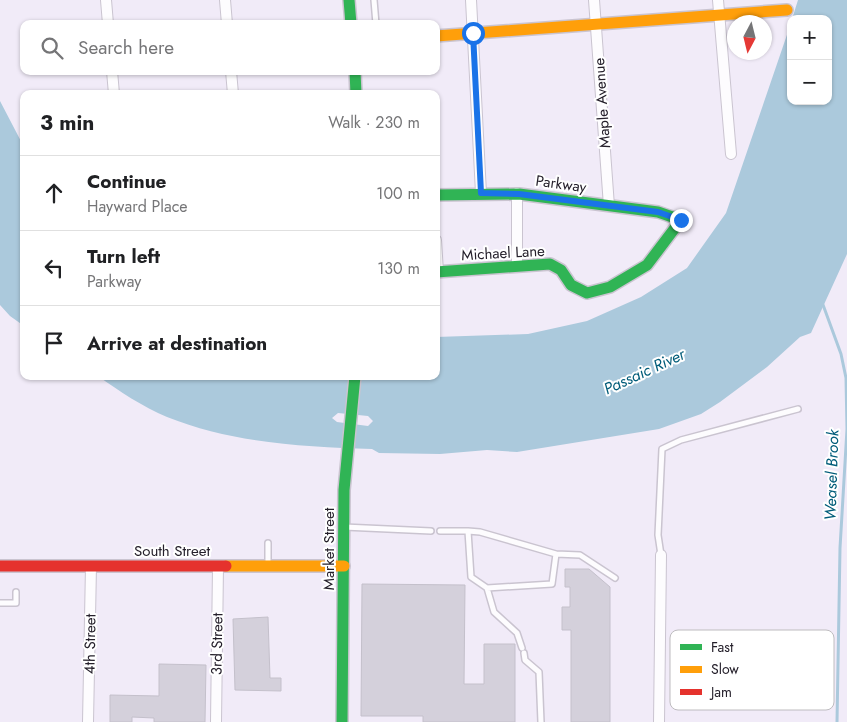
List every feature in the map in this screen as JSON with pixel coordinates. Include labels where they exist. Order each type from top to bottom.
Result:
[{"type":"street","points":[[106,0],[108,20]]},
{"type":"street","points":[[225,0],[227,20]]},
{"type":"street","points":[[349,0],[351,20]]},
{"type":"street","points":[[471,0],[481,193]]},
{"type":"street","name":"Maple Avenue","points":[[594,0],[609,206]]},
{"type":"street","points":[[718,0],[731,154]]},
{"type":"street","points":[[440,36],[788,10]]},
{"type":"street","points":[[112,75],[114,90]]},
{"type":"street","points":[[231,75],[233,90]]},
{"type":"street","points":[[355,75],[356,90]]},
{"type":"street","name":"Parkway","points":[[440,196],[481,193],[517,194],[658,212],[681,220]]},
{"type":"street","points":[[517,194],[517,266]]},
{"type":"street","name":"Michael Lane","points":[[440,272],[550,264],[561,270],[571,285],[587,293],[610,287],[647,265],[681,220]]},
{"type":"street","name":"Market Street","points":[[342,722],[344,528],[347,464],[355,380]]},
{"type":"street","points":[[659,722],[661,555]]},
{"type":"street","name":"South Street","points":[[0,566],[344,566]]},
{"type":"street","name":"4th Street","points":[[88,722],[91,566]]},
{"type":"street","name":"3rd Street","points":[[216,722],[218,566]]},
{"type":"lane","points":[[374,0],[376,20]]},
{"type":"lane","points":[[661,555],[658,535],[662,449],[681,440],[798,408]]},
{"type":"lane","points":[[344,528],[431,531]]},
{"type":"lane","points":[[440,531],[480,532],[556,554],[580,555],[615,578]]},
{"type":"lane","points":[[468,531],[471,577],[487,588],[552,584],[556,554]]},
{"type":"lane","points":[[268,544],[268,566]]},
{"type":"lane","points":[[487,588],[494,612],[517,633],[525,660],[539,672],[541,722]]},
{"type":"lane","points":[[0,603],[16,603],[16,592]]},
{"type":"water","name":"Passaic River","points":[[798,0],[847,0],[847,254],[811,333],[800,337],[767,367],[701,414],[659,429],[517,452],[487,450],[440,454],[379,453],[372,449],[294,445],[217,433],[158,413],[104,380],[440,380],[440,337],[528,334],[587,321],[641,297],[687,268],[726,213],[787,35],[787,105],[832,105],[832,15],[793,15]],"holes":[[[338,413],[368,416],[373,421],[368,426],[337,422],[332,418]]]},
{"type":"water","points":[[0,101],[20,139],[20,323],[0,305]]},
{"type":"building","points":[[565,569],[589,569],[610,587],[610,722],[571,722],[571,630],[562,630],[562,607],[570,607],[570,587],[565,587]]},
{"type":"building","points":[[362,584],[465,585],[464,684],[484,684],[484,644],[515,644],[515,722],[423,722],[423,716],[361,716]]},
{"type":"building","points":[[268,617],[270,678],[281,678],[281,691],[235,690],[233,619]]},
{"type":"building","points":[[159,664],[206,665],[205,722],[154,722],[154,718],[132,717],[132,722],[110,722],[110,695],[159,696]]},
{"type":"waterway","name":"Weasel Brook","points":[[822,302],[841,354],[846,378],[847,429],[840,548],[837,722]]},
{"type":"traffic: fast","points":[[349,0],[351,20]]},
{"type":"traffic: fast","points":[[355,75],[356,90]]},
{"type":"traffic: fast","points":[[440,195],[519,194],[658,212],[681,220],[647,265],[610,287],[587,293],[571,285],[561,270],[550,264],[440,272]]},
{"type":"traffic: fast","points":[[342,722],[344,490],[355,380]]},
{"type":"traffic: slow","points":[[440,36],[787,10]]},
{"type":"traffic: slow","points":[[226,566],[344,566]]},
{"type":"traffic: jam","points":[[0,566],[226,566]]},
{"type":"route","points":[[473,33],[481,193],[519,194],[658,212],[681,220]]}]
